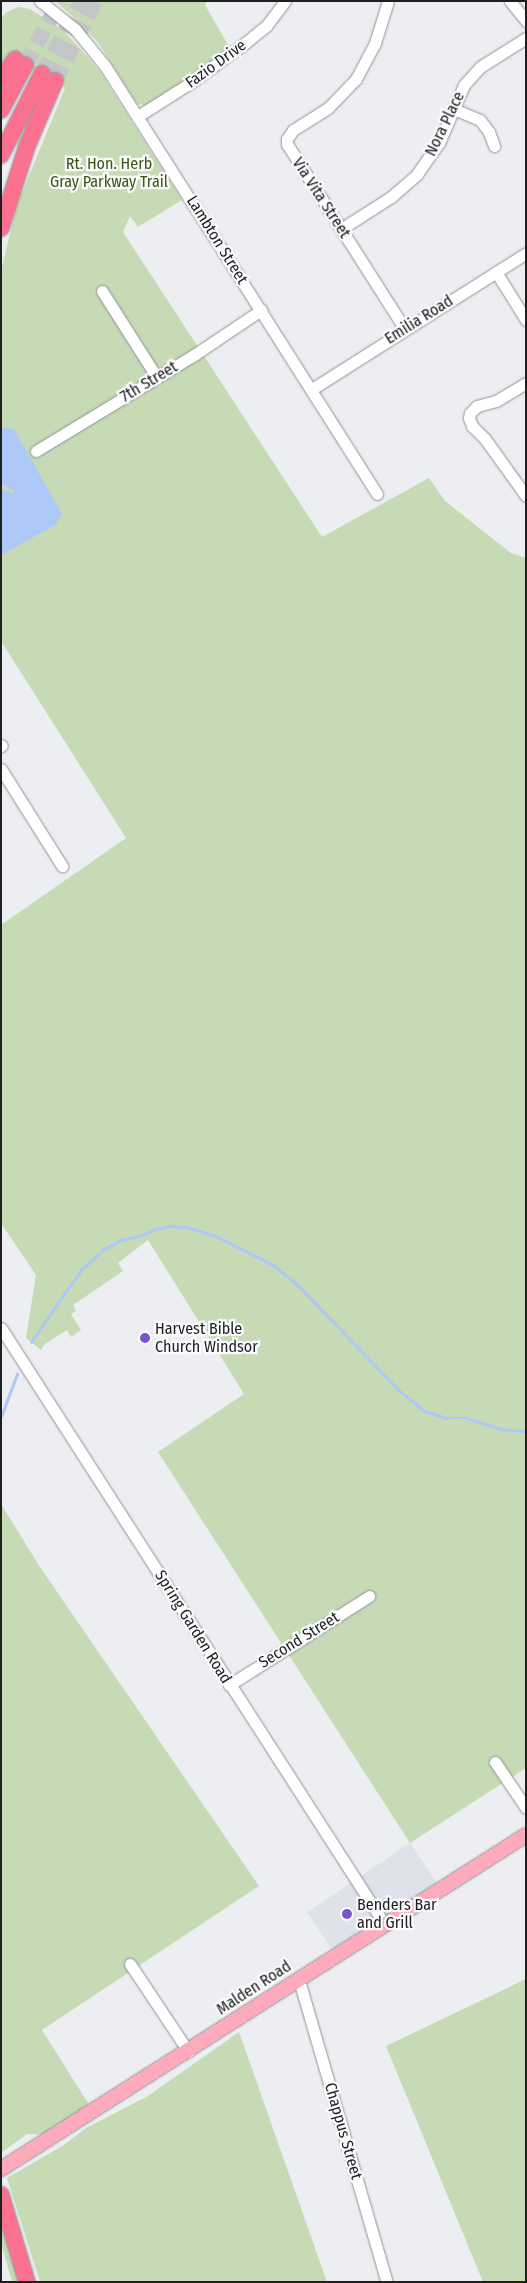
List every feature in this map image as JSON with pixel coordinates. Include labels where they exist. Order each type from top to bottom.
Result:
[{"type":"highway","points":[[1,80],[20,62],[1,110]]},
{"type":"highway","points":[[1,155],[48,78],[1,228]]},
{"type":"highway","points":[[1,2195],[27,2282]]},
{"type":"main road","name":"Malden Road","points":[[1,2169],[526,1835]]},
{"type":"street","name":"Lambton Street","points":[[40,1],[63,18],[85,40],[106,66],[377,494]]},
{"type":"street","name":"Fazio Drive","points":[[138,116],[190,83],[245,43],[266,25],[285,1]]},
{"type":"street","name":"Via Vita Street","points":[[388,1],[375,43],[356,79],[328,108],[293,130],[287,139],[290,150],[405,329]]},
{"type":"street","points":[[510,1],[526,20]]},
{"type":"street","name":"Nora Place","points":[[341,229],[396,193],[417,174],[439,143],[464,85],[480,67],[526,38]]},
{"type":"street","points":[[454,109],[480,120],[489,132],[494,146]]},
{"type":"street","name":"Emilia Road","points":[[312,389],[526,253]]},
{"type":"street","points":[[496,272],[526,320]]},
{"type":"street","points":[[102,291],[156,376]]},
{"type":"street","name":"7th Street","points":[[36,451],[156,376],[194,355],[261,310]]},
{"type":"street","points":[[526,383],[496,402],[476,406],[470,413],[469,418],[472,426],[485,439],[526,496]]},
{"type":"street","points":[[1,769],[62,866]]},
{"type":"street","name":"Spring Garden Road","points":[[1,1328],[385,1925]]},
{"type":"street","name":"Second Street","points":[[230,1685],[369,1596]]},
{"type":"street","points":[[495,1762],[526,1808]]},
{"type":"street","points":[[130,1964],[188,2051]]},
{"type":"street","name":"Chappus Street","points":[[299,1980],[387,2282]]},
{"type":"shaded area","points":[[410,1843],[441,1889],[338,1958],[307,1912]]},
{"type":"green space","name":"Rt. Hon. Herb Gray Parkway Trail","points":[[55,1],[208,1],[205,5],[230,48],[147,111],[144,105],[137,104],[99,44],[78,21]]},
{"type":"green space","points":[[18,7],[30,9],[63,30],[99,70],[182,200],[138,227],[130,216],[123,232],[322,537],[429,478],[445,501],[511,553],[526,558],[526,1768],[410,1843],[158,1452],[244,1394],[148,1240],[118,1263],[123,1271],[73,1305],[76,1311],[71,1314],[81,1330],[71,1337],[67,1330],[45,1344],[41,1350],[26,1338],[36,1275],[1,1223],[1,925],[126,838],[1,641],[1,271],[17,205],[65,88],[7,55],[1,65],[1,19],[5,13]]},
{"type":"green space","points":[[1,1504],[40,1567],[259,1886],[42,2030],[93,2111],[54,2135],[27,2134],[1,2153]]},
{"type":"green space","points":[[526,1979],[526,2282],[483,2282],[386,2046]]},
{"type":"green space","points":[[239,2032],[327,2282],[40,2282],[7,2178],[64,2145],[86,2128],[148,2096]]},
{"type":"green space","points":[[1,2219],[20,2282],[12,2282],[1,2243]]},
{"type":"water","points":[[1,428],[14,429],[62,514],[55,525],[1,555],[1,489],[12,493],[15,491],[1,484]]},
{"type":"waterway","points":[[31,1342],[81,1270],[104,1249],[120,1240],[140,1236],[155,1229],[170,1226],[187,1227],[216,1236],[275,1266],[299,1286],[400,1391],[425,1411],[447,1418],[467,1418],[501,1429],[526,1431]]},
{"type":"waterway","points":[[1,1417],[17,1374]]},
{"type":"tunnel","points":[[25,65],[60,1]]},
{"type":"tunnel","points":[[42,74],[82,1]]},
{"type":"tunnel","points":[[55,81],[95,1]]},
{"type":"place","name":"Harvest Bible Church Windsor","points":[[145,1338]]},
{"type":"place","name":"Benders Bar and Grill","points":[[347,1914]]}]
